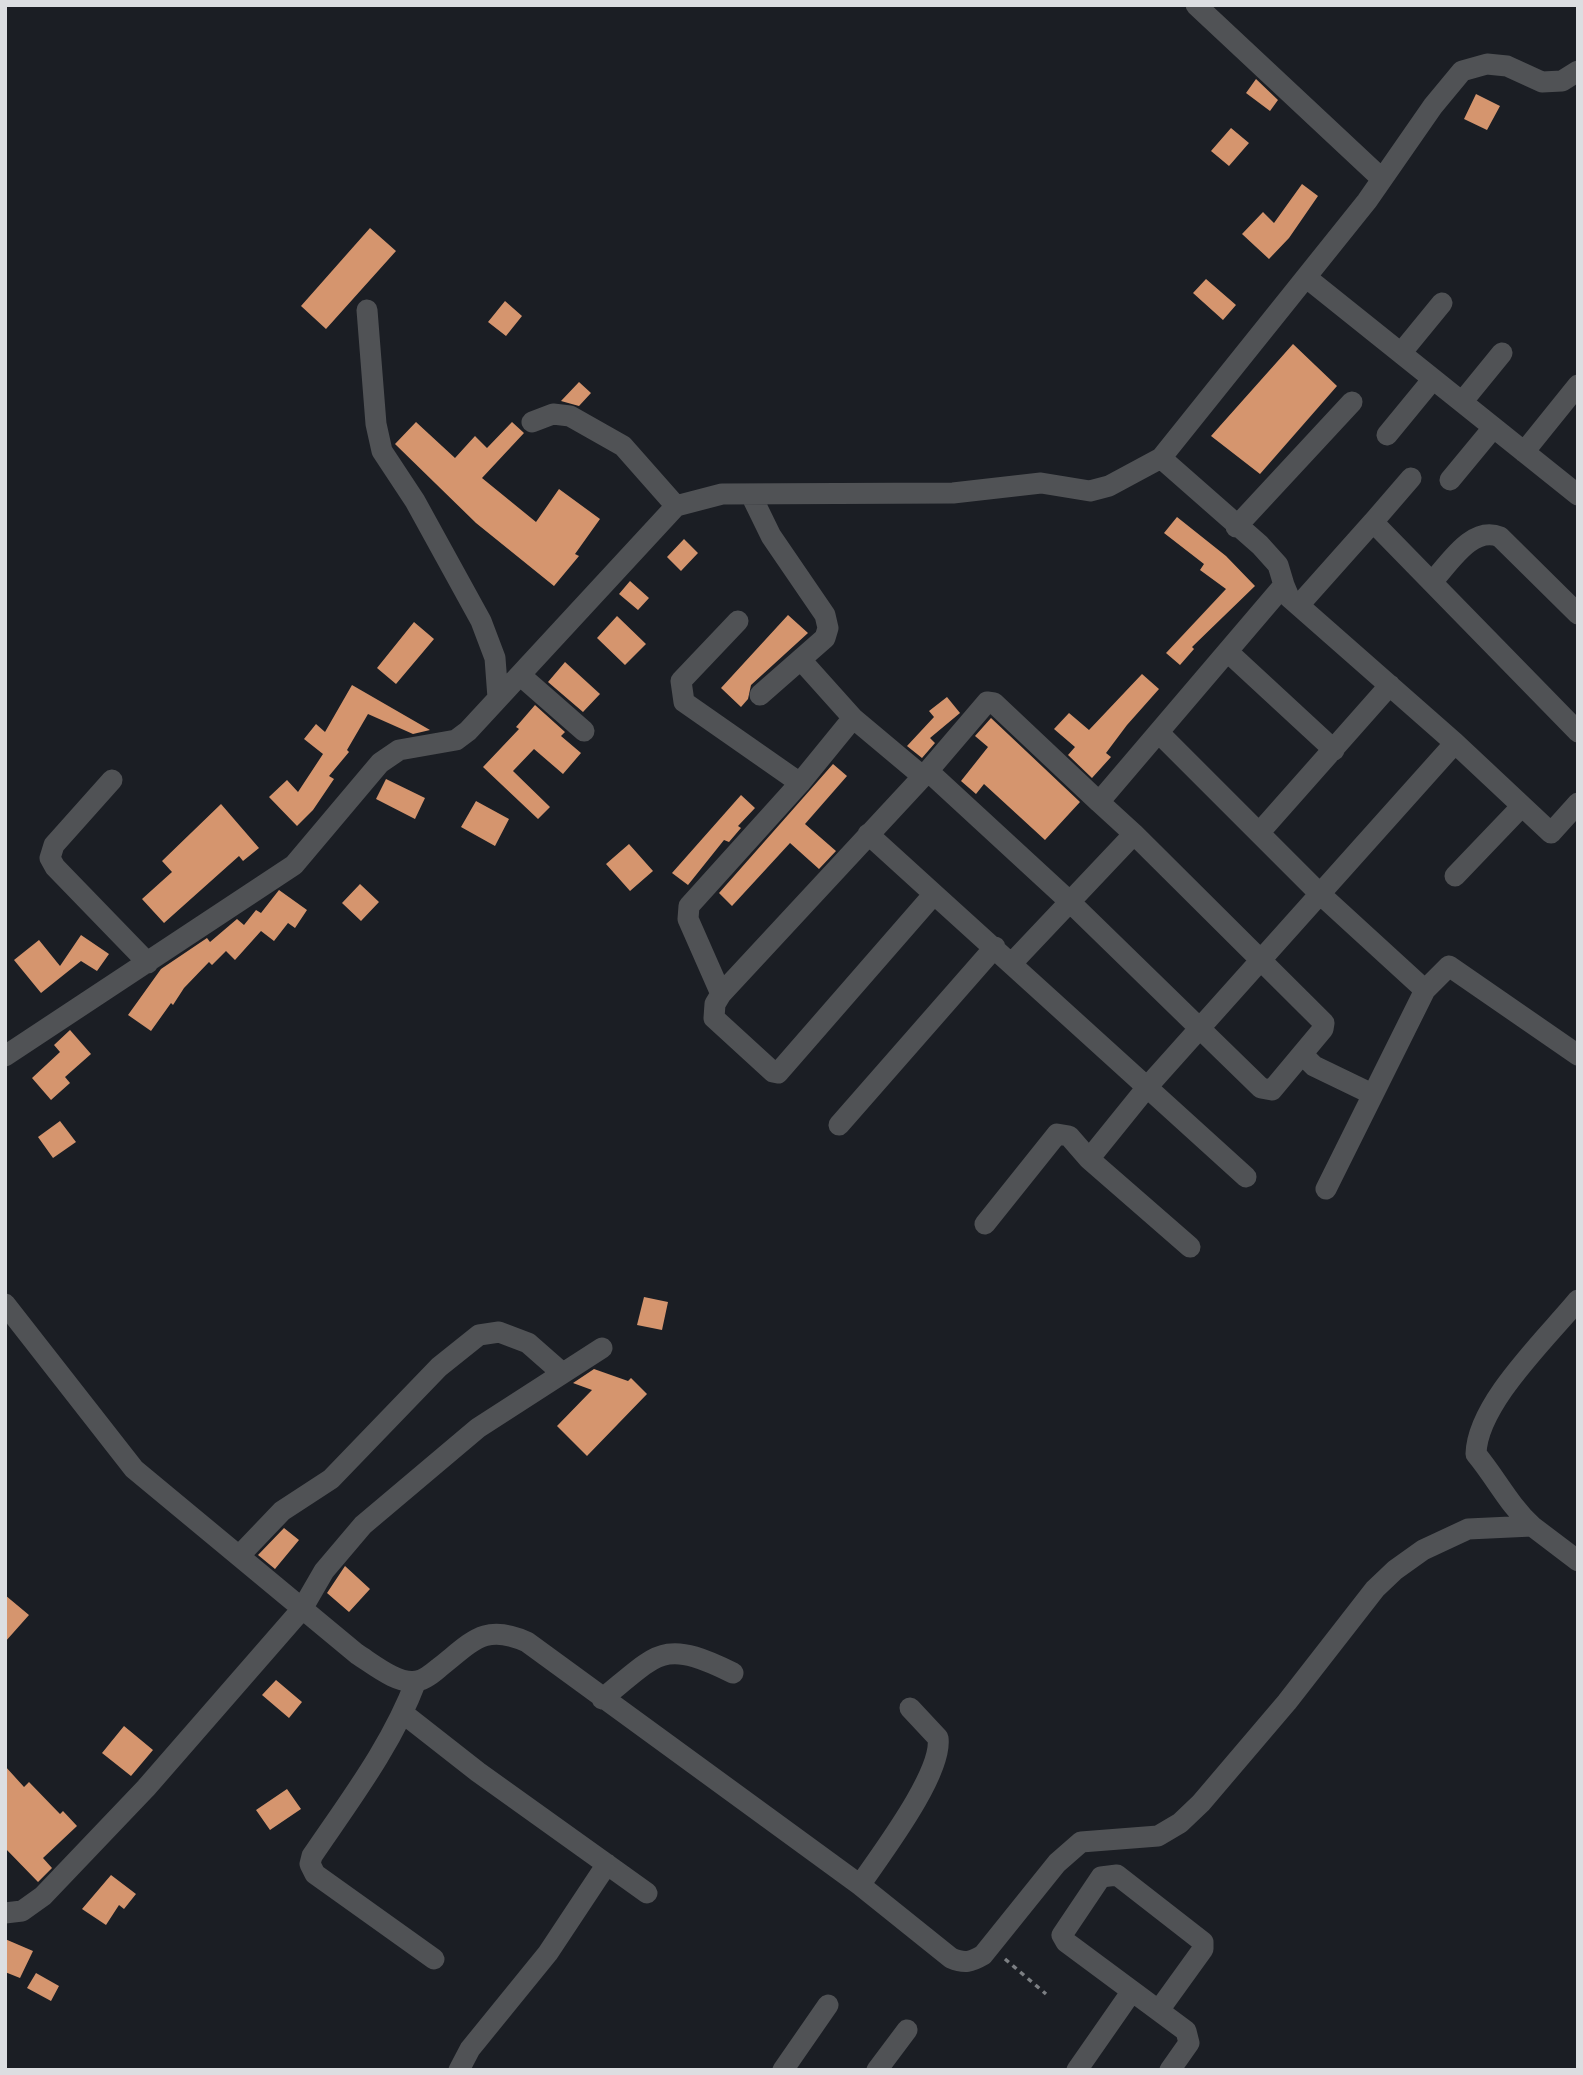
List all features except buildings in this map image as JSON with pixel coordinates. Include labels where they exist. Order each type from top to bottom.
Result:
[{"type":"street","points":[[1196,5],[1382,179]]},
{"type":"street","points":[[5,1056],[294,865],[380,763],[399,750],[415,745],[456,740],[520,675],[676,506],[722,494],[953,493],[1041,483],[1090,491],[1109,486],[1161,458],[1307,278],[1454,80],[1471,66],[1487,64],[1507,66],[1542,82],[1562,81],[1578,71]]},
{"type":"street","points":[[1307,278],[1578,495]]},
{"type":"street","points":[[1401,353],[1442,303]]},
{"type":"street","points":[[367,310],[376,424],[382,451],[415,501],[481,621],[495,658],[498,698]]},
{"type":"street","points":[[1462,402],[1502,353]]},
{"type":"street","points":[[1387,435],[1433,379]]},
{"type":"street","points":[[1524,452],[1578,385]]},
{"type":"street","points":[[1236,527],[1352,402]]},
{"type":"street","points":[[532,422],[553,414],[570,416],[623,446],[676,506]]},
{"type":"street","points":[[1450,480],[1493,428]]},
{"type":"street","points":[[1161,458],[1236,527],[1260,545],[1278,565],[1289,597],[1455,743],[1551,833],[1578,803]]},
{"type":"street","points":[[1299,605],[1411,478]]},
{"type":"street","points":[[751,495],[771,536],[825,615],[828,628],[825,638],[760,695]]},
{"type":"street","points":[[1373,522],[1578,732]]},
{"type":"street","points":[[1432,582],[1465,546],[1482,534],[1492,533],[1500,537],[1578,614]]},
{"type":"street","points":[[1099,802],[1284,585]]},
{"type":"street","points":[[738,621],[681,681],[684,702],[800,783]]},
{"type":"street","points":[[1228,652],[1334,750]]},
{"type":"street","points":[[802,660],[853,718],[925,773],[1068,900],[1267,1091],[1272,1090],[1323,1029],[1324,1023],[1134,834],[990,702],[984,704],[925,773],[869,835],[721,994],[715,1004],[715,1018],[778,1073],[934,894]]},
{"type":"street","points":[[520,675],[584,731]]},
{"type":"street","points":[[1259,833],[1390,685]]},
{"type":"street","points":[[721,994],[688,919],[689,906],[800,783],[853,718]]},
{"type":"street","points":[[1159,733],[1319,892],[1425,990]]},
{"type":"street","points":[[1088,1158],[1319,892],[1455,743]]},
{"type":"street","points":[[113,780],[54,845],[50,858],[55,867],[148,963]]},
{"type":"street","points":[[1455,876],[1521,806]]},
{"type":"street","points":[[1012,962],[1068,900],[1134,834]]},
{"type":"street","points":[[869,835],[1246,1177]]},
{"type":"street","points":[[839,1125],[995,947]]},
{"type":"street","points":[[1326,1189],[1425,990],[1448,966],[1578,1055]]},
{"type":"street","points":[[1302,1054],[1314,1066],[1372,1094]]},
{"type":"street","points":[[985,1224],[1057,1134],[1069,1136],[1088,1158],[1190,1247]]},
{"type":"street","points":[[1578,1300],[1486,1417],[1477,1437],[1476,1454],[1497,1479],[1513,1508],[1578,1561]]},
{"type":"street","points":[[5,1304],[134,1469],[357,1654],[397,1678],[416,1681],[433,1672],[480,1636],[505,1632],[527,1642],[860,1885],[951,1958],[971,1962],[983,1955],[1056,1863],[1081,1842],[1158,1836],[1180,1823],[1201,1803],[1287,1702],[1375,1589],[1395,1570],[1423,1550],[1468,1529],[1532,1525]]},
{"type":"street","points":[[239,1556],[282,1511],[331,1479],[439,1367],[479,1335],[499,1332],[528,1343],[561,1372]]},
{"type":"street","points":[[5,1913],[22,1911],[43,1896],[146,1788],[302,1609],[324,1571],[363,1525],[478,1428],[602,1348]]},
{"type":"street","points":[[603,1699],[657,1655],[679,1652],[700,1657],[733,1673]]},
{"type":"street","points":[[416,1681],[404,1714],[312,1856],[310,1864],[315,1874],[434,1959]]},
{"type":"street","points":[[860,1885],[898,1828],[935,1760],[938,1738],[911,1707]]},
{"type":"street","points":[[404,1714],[647,1893]]},
{"type":"street","points":[[459,2070],[470,2049],[548,1953],[607,1864]]},
{"type":"street","points":[[1159,2010],[1203,1949],[1203,1942],[1118,1875],[1101,1877],[1062,1935],[1066,1942],[1190,2036],[1189,2043],[1171,2070]]},
{"type":"street","points":[[1077,2070],[1132,1991]]},
{"type":"street","points":[[783,2070],[828,2006]]},
{"type":"street","points":[[877,2070],[907,2030]]},
{"type":"path","points":[[990,1945],[1046,1994]]}]
